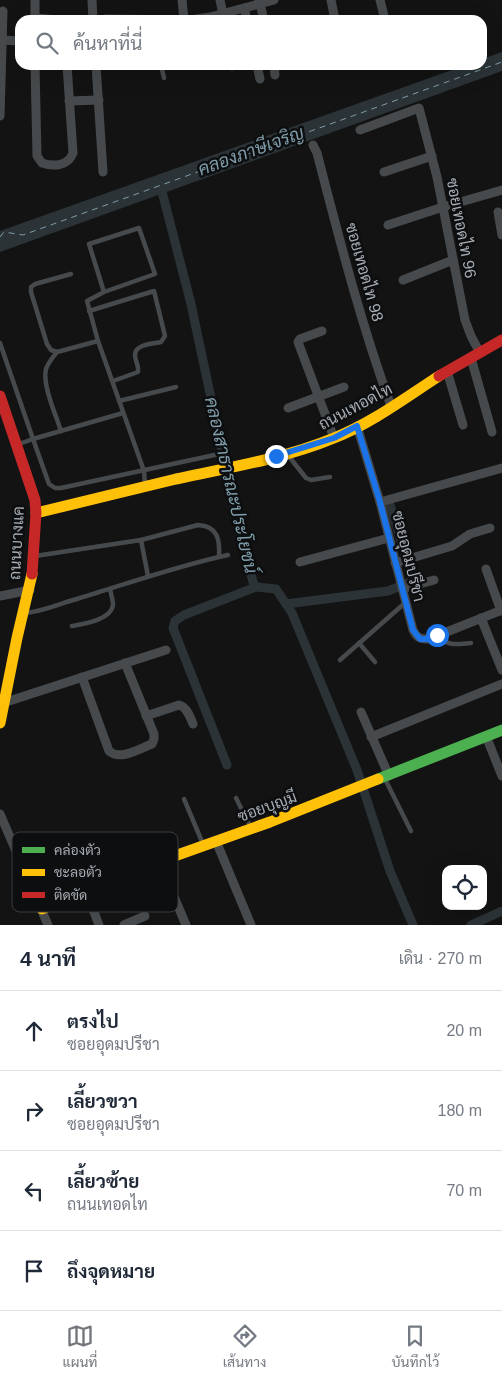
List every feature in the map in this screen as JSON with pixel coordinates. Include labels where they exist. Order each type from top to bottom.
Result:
[{"type":"main road","name":"ถนนเทอดไท","points":[[36,513],[234,467],[334,438],[502,340]]},
{"type":"main road","name":"ถนนบางแค","points":[[0,396],[35,500],[36,513],[30,590],[23,614],[0,723]]},
{"type":"main road","name":"ซอยบุญมี","points":[[178,855],[252,829],[387,777],[502,730]]},
{"type":"street","points":[[35,15],[36,0]]},
{"type":"street","points":[[92,0],[93,15]]},
{"type":"street","points":[[182,0],[184,15]]},
{"type":"street","points":[[220,0],[223,14],[259,2],[274,0]]},
{"type":"street","points":[[330,0],[334,15]]},
{"type":"street","points":[[380,0],[384,15]]},
{"type":"street","points":[[259,2],[263,15]]},
{"type":"street","points":[[244,8],[246,15]]},
{"type":"street","points":[[0,116],[3,11]]},
{"type":"street","points":[[1,40],[15,41]]},
{"type":"street","points":[[35,70],[37,156],[42,163],[59,164],[67,161],[72,156],[67,70]]},
{"type":"street","points":[[96,70],[103,172]]},
{"type":"street","points":[[258,70],[260,79]]},
{"type":"street","points":[[275,70],[276,75]]},
{"type":"street","points":[[69,101],[99,100]]},
{"type":"street","name":"ซอยเทอดไท 96","points":[[360,130],[419,108],[432,156],[465,320],[475,355],[492,432]]},
{"type":"street","name":"ซอยเทอดไท 98","points":[[313,145],[372,351],[391,406]]},
{"type":"street","points":[[384,172],[432,156]]},
{"type":"street","points":[[388,225],[502,190]]},
{"type":"street","points":[[498,212],[502,235]]},
{"type":"street","points":[[403,280],[453,260]]},
{"type":"street","points":[[322,331],[300,339],[298,342],[334,438]]},
{"type":"street","points":[[447,371],[463,425]]},
{"type":"street","points":[[288,408],[344,387]]},
{"type":"street","name":"ซอยอุดมปรีชา","points":[[357,426],[380,502],[413,630],[416,635],[420,639],[429,639],[501,610]]},
{"type":"street","name":"ซอยอุดมปรีชา","points":[[380,502],[502,468]]},
{"type":"street","points":[[396,563],[452,546],[470,534],[490,528]]},
{"type":"street","points":[[300,562],[389,538]]},
{"type":"street","points":[[486,569],[501,610]]},
{"type":"street","points":[[402,589],[434,580]]},
{"type":"street","points":[[0,596],[30,590]]},
{"type":"street","points":[[481,618],[502,670]]},
{"type":"street","points":[[3,703],[166,650]]},
{"type":"street","points":[[82,677],[109,751],[113,755],[119,756],[152,744],[154,739],[154,734],[125,663]]},
{"type":"street","points":[[372,737],[502,684]]},
{"type":"street","points":[[146,716],[179,705],[183,706],[186,710],[193,724]]},
{"type":"street","points":[[361,712],[387,777]]},
{"type":"street","points":[[486,736],[502,776]]},
{"type":"street","points":[[0,814],[12,841]]},
{"type":"street","points":[[216,841],[251,925]]},
{"type":"street","points":[[178,905],[186,925]]},
{"type":"street","points":[[43,912],[48,925]]},
{"type":"street","points":[[94,912],[99,925]]},
{"type":"street","points":[[124,925],[145,916]]},
{"type":"lane","points":[[163,70],[164,78]]},
{"type":"lane","points":[[104,292],[89,244],[139,228],[155,274],[104,292],[88,300],[89,311],[98,340],[144,471],[146,486]]},
{"type":"lane","points":[[57,352],[51,350],[47,344],[31,287],[34,284],[71,274]]},
{"type":"lane","points":[[89,311],[154,291],[165,336],[161,342],[140,347],[136,350],[138,372],[113,381]]},
{"type":"lane","points":[[61,431],[45,381],[47,364],[57,352],[98,340]]},
{"type":"lane","points":[[0,343],[49,484],[55,488],[219,454]]},
{"type":"lane","points":[[119,401],[176,386]]},
{"type":"lane","points":[[17,444],[123,412]]},
{"type":"lane","points":[[287,453],[306,478],[311,480],[330,477]]},
{"type":"lane","points":[[34,556],[141,540],[198,524],[212,528],[218,538],[219,557]]},
{"type":"lane","points":[[141,540],[148,576]]},
{"type":"lane","points":[[23,614],[42,611],[190,563],[228,555]]},
{"type":"lane","points":[[72,626],[92,623],[110,612],[113,606],[110,589]]},
{"type":"lane","points":[[340,660],[406,602]]},
{"type":"lane","points":[[437,635],[444,643],[448,644],[471,643]]},
{"type":"lane","points":[[359,643],[375,662]]},
{"type":"lane","points":[[387,777],[411,831]]},
{"type":"lane","points":[[236,798],[252,829]]},
{"type":"lane","points":[[184,799],[204,846]]},
{"type":"water","name":"คลองภาษีเจริญ","points":[[502,52],[502,71],[0,252],[0,231],[452,70],[487,70],[487,57]]},
{"type":"waterway","name":"คลองสาธารณะประโยชน์","points":[[160,184],[191,304],[236,516],[253,582],[256,587],[276,589],[292,613],[357,770],[390,871],[413,925]]},
{"type":"waterway","points":[[286,604],[388,591],[413,581],[390,505]]},
{"type":"waterway","points":[[227,765],[173,628],[175,621],[184,615],[256,587]]},
{"type":"waterway","points":[[471,925],[502,911]]},
{"type":"ferry route","points":[[487,67],[502,62]]},
{"type":"ferry route","points":[[0,237],[4,232],[23,235],[480,70]]},
{"type":"traffic: fast","points":[[378,779],[502,730]]},
{"type":"traffic: slow","points":[[36,513],[176,479],[256,462],[316,445],[362,425],[439,376]]},
{"type":"traffic: slow","points":[[0,723],[32,574]]},
{"type":"traffic: slow","points":[[178,855],[270,822],[378,779]]},
{"type":"traffic: jam","points":[[439,376],[502,340]]},
{"type":"traffic: jam","points":[[0,396],[35,500],[36,513],[32,574]]},
{"type":"route","points":[[276,456],[334,438],[357,426],[380,502],[413,630],[420,639],[429,639],[437,635]]}]
